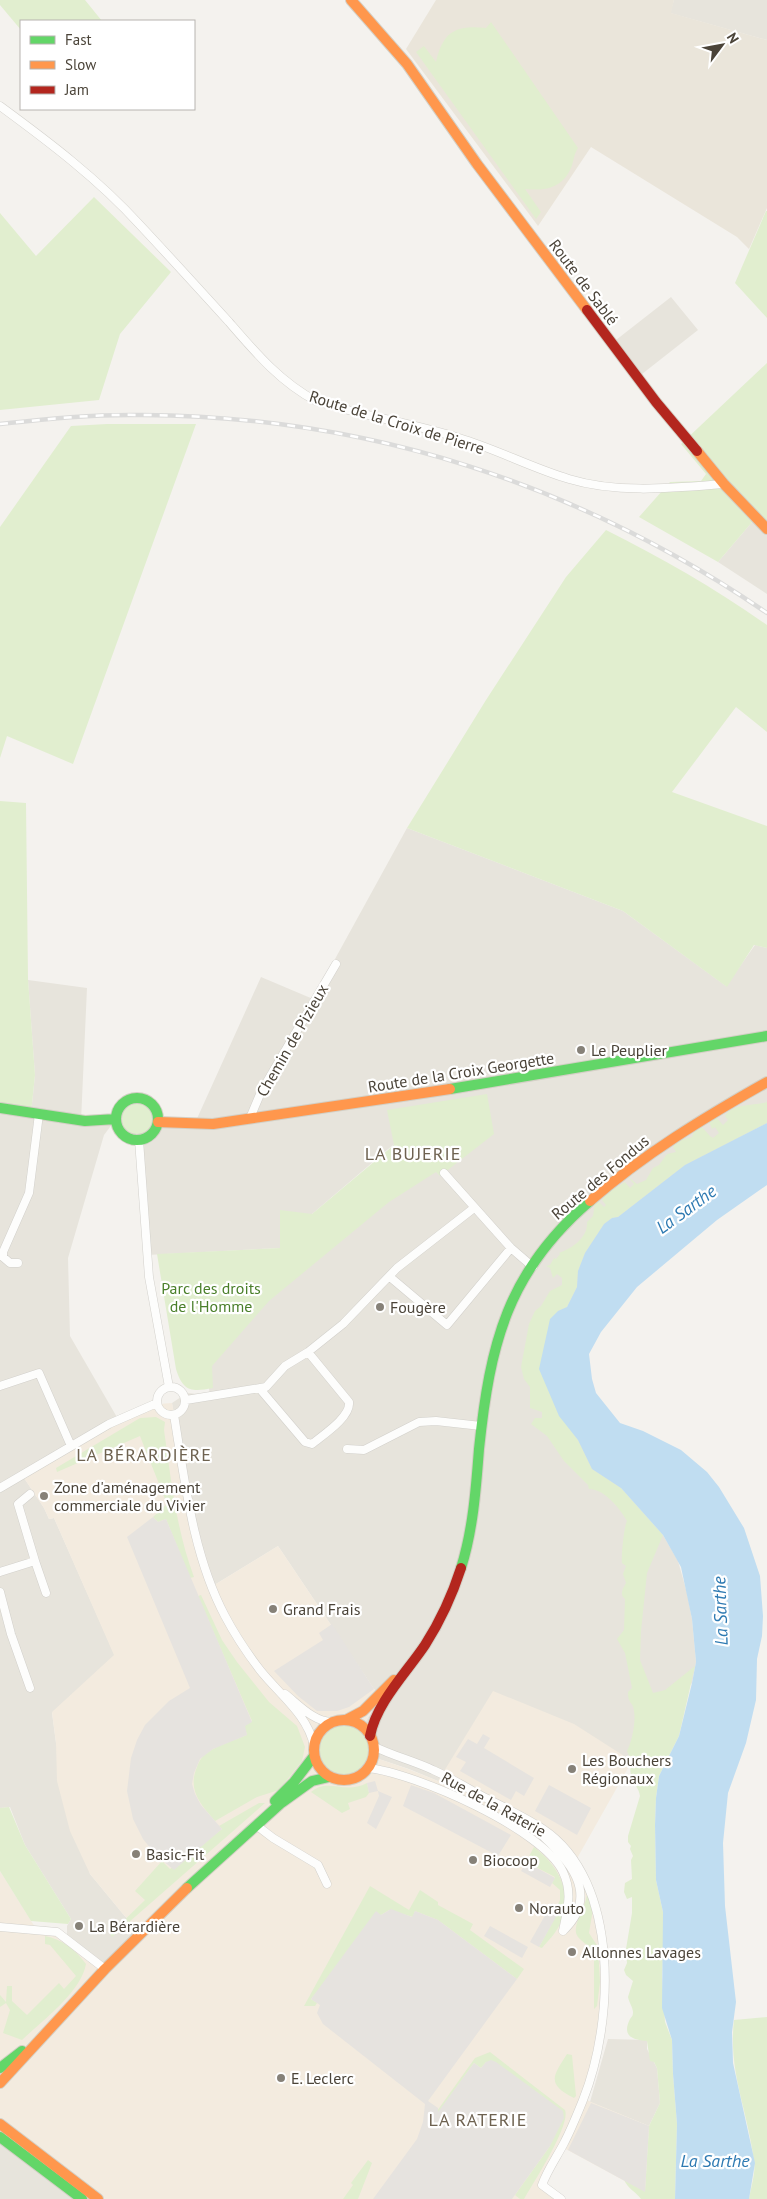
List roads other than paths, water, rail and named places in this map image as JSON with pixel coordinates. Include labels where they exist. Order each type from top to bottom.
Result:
[{"type":"street","name":"Route de Sablé","points":[[350,0],[390,43],[418,79],[477,164],[656,402],[724,484],[767,529]]},
{"type":"street","name":"Route de la Croix de Pierre","points":[[0,106],[69,158],[105,190],[138,222],[268,365],[297,391],[316,401],[463,439],[553,474],[584,483],[617,488],[669,488],[724,484]]},
{"type":"street","name":"Chemin de Pizieux","points":[[250,1118],[261,1092],[336,964]]},
{"type":"street","name":"Route de la Croix Georgette","points":[[158,1122],[213,1124],[446,1090],[767,1036]]},
{"type":"street","name":"Route des Fondus","points":[[372,1741],[373,1719],[432,1634],[449,1604],[463,1562],[490,1365],[499,1333],[514,1296],[551,1238],[608,1186],[676,1134],[767,1082]]},
{"type":"street","points":[[137,1098],[144,1099],[155,1108],[158,1122],[151,1134],[139,1140],[132,1140],[120,1132],[116,1119],[118,1110],[124,1102],[137,1098]]},
{"type":"street","points":[[0,1108],[85,1122],[116,1119]]},
{"type":"street","points":[[18,1263],[6,1261],[3,1257],[3,1252],[29,1192],[39,1114]]},
{"type":"street","points":[[139,1140],[150,1277],[169,1386]]},
{"type":"street","points":[[444,1173],[511,1248],[533,1267]]},
{"type":"street","points":[[186,1400],[260,1389],[271,1382],[285,1366],[308,1352],[343,1324],[390,1277],[429,1242],[474,1208]]},
{"type":"street","points":[[390,1277],[447,1325],[511,1248]]},
{"type":"street","points":[[260,1389],[305,1442],[312,1444],[343,1418],[350,1407],[349,1402],[308,1352]]},
{"type":"street","points":[[0,1386],[39,1373],[71,1446]]},
{"type":"street","points":[[169,1386],[179,1388],[186,1400],[184,1409],[174,1415],[164,1414],[157,1403],[158,1394],[169,1386]]},
{"type":"street","points":[[0,1488],[125,1416],[157,1403]]},
{"type":"street","points":[[174,1415],[195,1529],[209,1581],[239,1641],[266,1678],[304,1721],[311,1734],[314,1751],[321,1770],[330,1777],[339,1780],[351,1779],[361,1775],[368,1768],[373,1757],[372,1741],[360,1724],[346,1720],[323,1722],[310,1714],[266,1678]]},
{"type":"street","points":[[347,1449],[364,1450],[419,1422],[436,1421],[482,1426]]},
{"type":"street","points":[[30,1494],[18,1504],[46,1593]]},
{"type":"street","points":[[0,1572],[35,1561]]},
{"type":"street","points":[[0,1592],[11,1634],[30,1688]]},
{"type":"street","name":"Route des Fondus","points":[[346,1720],[363,1712],[414,1660]]},
{"type":"street","points":[[0,2084],[104,1969],[244,1834],[294,1782],[314,1751],[319,1732],[332,1722]]},
{"type":"street","name":"Rue de la Raterie","points":[[372,1741],[388,1754],[437,1772],[544,1830],[567,1852],[589,1887],[597,1913],[604,1959],[603,2012],[599,2041],[584,2099],[570,2132],[542,2185],[561,2199]]},
{"type":"street","name":"Rue de la Raterie","points":[[368,1768],[399,1773],[437,1787],[492,1815],[530,1838],[545,1850],[560,1866],[568,1884],[570,1907],[563,1931],[573,1922],[579,1911],[581,1900],[580,1887],[567,1861],[536,1830]]},
{"type":"street","points":[[244,1834],[312,1781],[330,1777]]},
{"type":"street","points":[[256,1825],[273,1838],[318,1865],[327,1884]]},
{"type":"street","points":[[0,1927],[57,1932],[104,1969]]},
{"type":"street","points":[[3,2065],[58,2019]]},
{"type":"street","points":[[0,2124],[98,2199]]},
{"type":"street","points":[[0,2137],[82,2199]]},
{"type":"water","name":"La Sarthe","points":[[767,1123],[767,1185],[717,1220],[637,1287],[601,1332],[589,1354],[596,1393],[620,1423],[643,1431],[681,1450],[707,1472],[719,1487],[744,1528],[760,1576],[763,1616],[762,1636],[757,1659],[756,1700],[746,1743],[728,1793],[723,1843],[725,1906],[736,2002],[732,2032],[733,2063],[755,2163],[749,2199],[675,2199],[677,2124],[672,2040],[662,2008],[663,1912],[656,1880],[655,1825],[659,1776],[679,1736],[696,1662],[692,1619],[681,1567],[663,1535],[621,1488],[592,1469],[578,1440],[559,1416],[539,1369],[550,1319],[558,1311],[567,1307],[577,1287],[578,1271],[585,1253],[604,1224],[612,1218],[618,1217],[685,1165]]},
{"type":"railway","points":[[0,424],[106,415],[226,419],[309,428],[390,444],[469,466],[547,494],[622,528],[696,568],[767,613]]},
{"type":"place","name":"Le Peuplier","points":[[581,1050]]},
{"type":"place","name":"Fougère","points":[[380,1307]]},
{"type":"place","name":"Zone d'aménagement commerciale du Vivier","points":[[44,1496]]},
{"type":"place","name":"Grand Frais","points":[[273,1609]]},
{"type":"place","name":"Les Bouchers Régionaux","points":[[572,1769]]},
{"type":"place","name":"Basic-Fit","points":[[136,1854]]},
{"type":"place","name":"Biocoop","points":[[473,1860]]},
{"type":"place","name":"Norauto","points":[[519,1908]]},
{"type":"place","name":"La Bérardière","points":[[79,1926]]},
{"type":"place","name":"Allonnes Lavages","points":[[572,1952]]},
{"type":"place","name":"E. Leclerc","points":[[281,2078]]},
{"type":"district","name":"LA BUJERIE","points":[[413,1153]]},
{"type":"district","name":"LA BÉRARDIÈRE","points":[[144,1454]]},
{"type":"district","name":"LA RATERIE","points":[[478,2119]]},
{"type":"park label","name":"Parc des droits de l'Homme","points":[[211,1297]]}]
